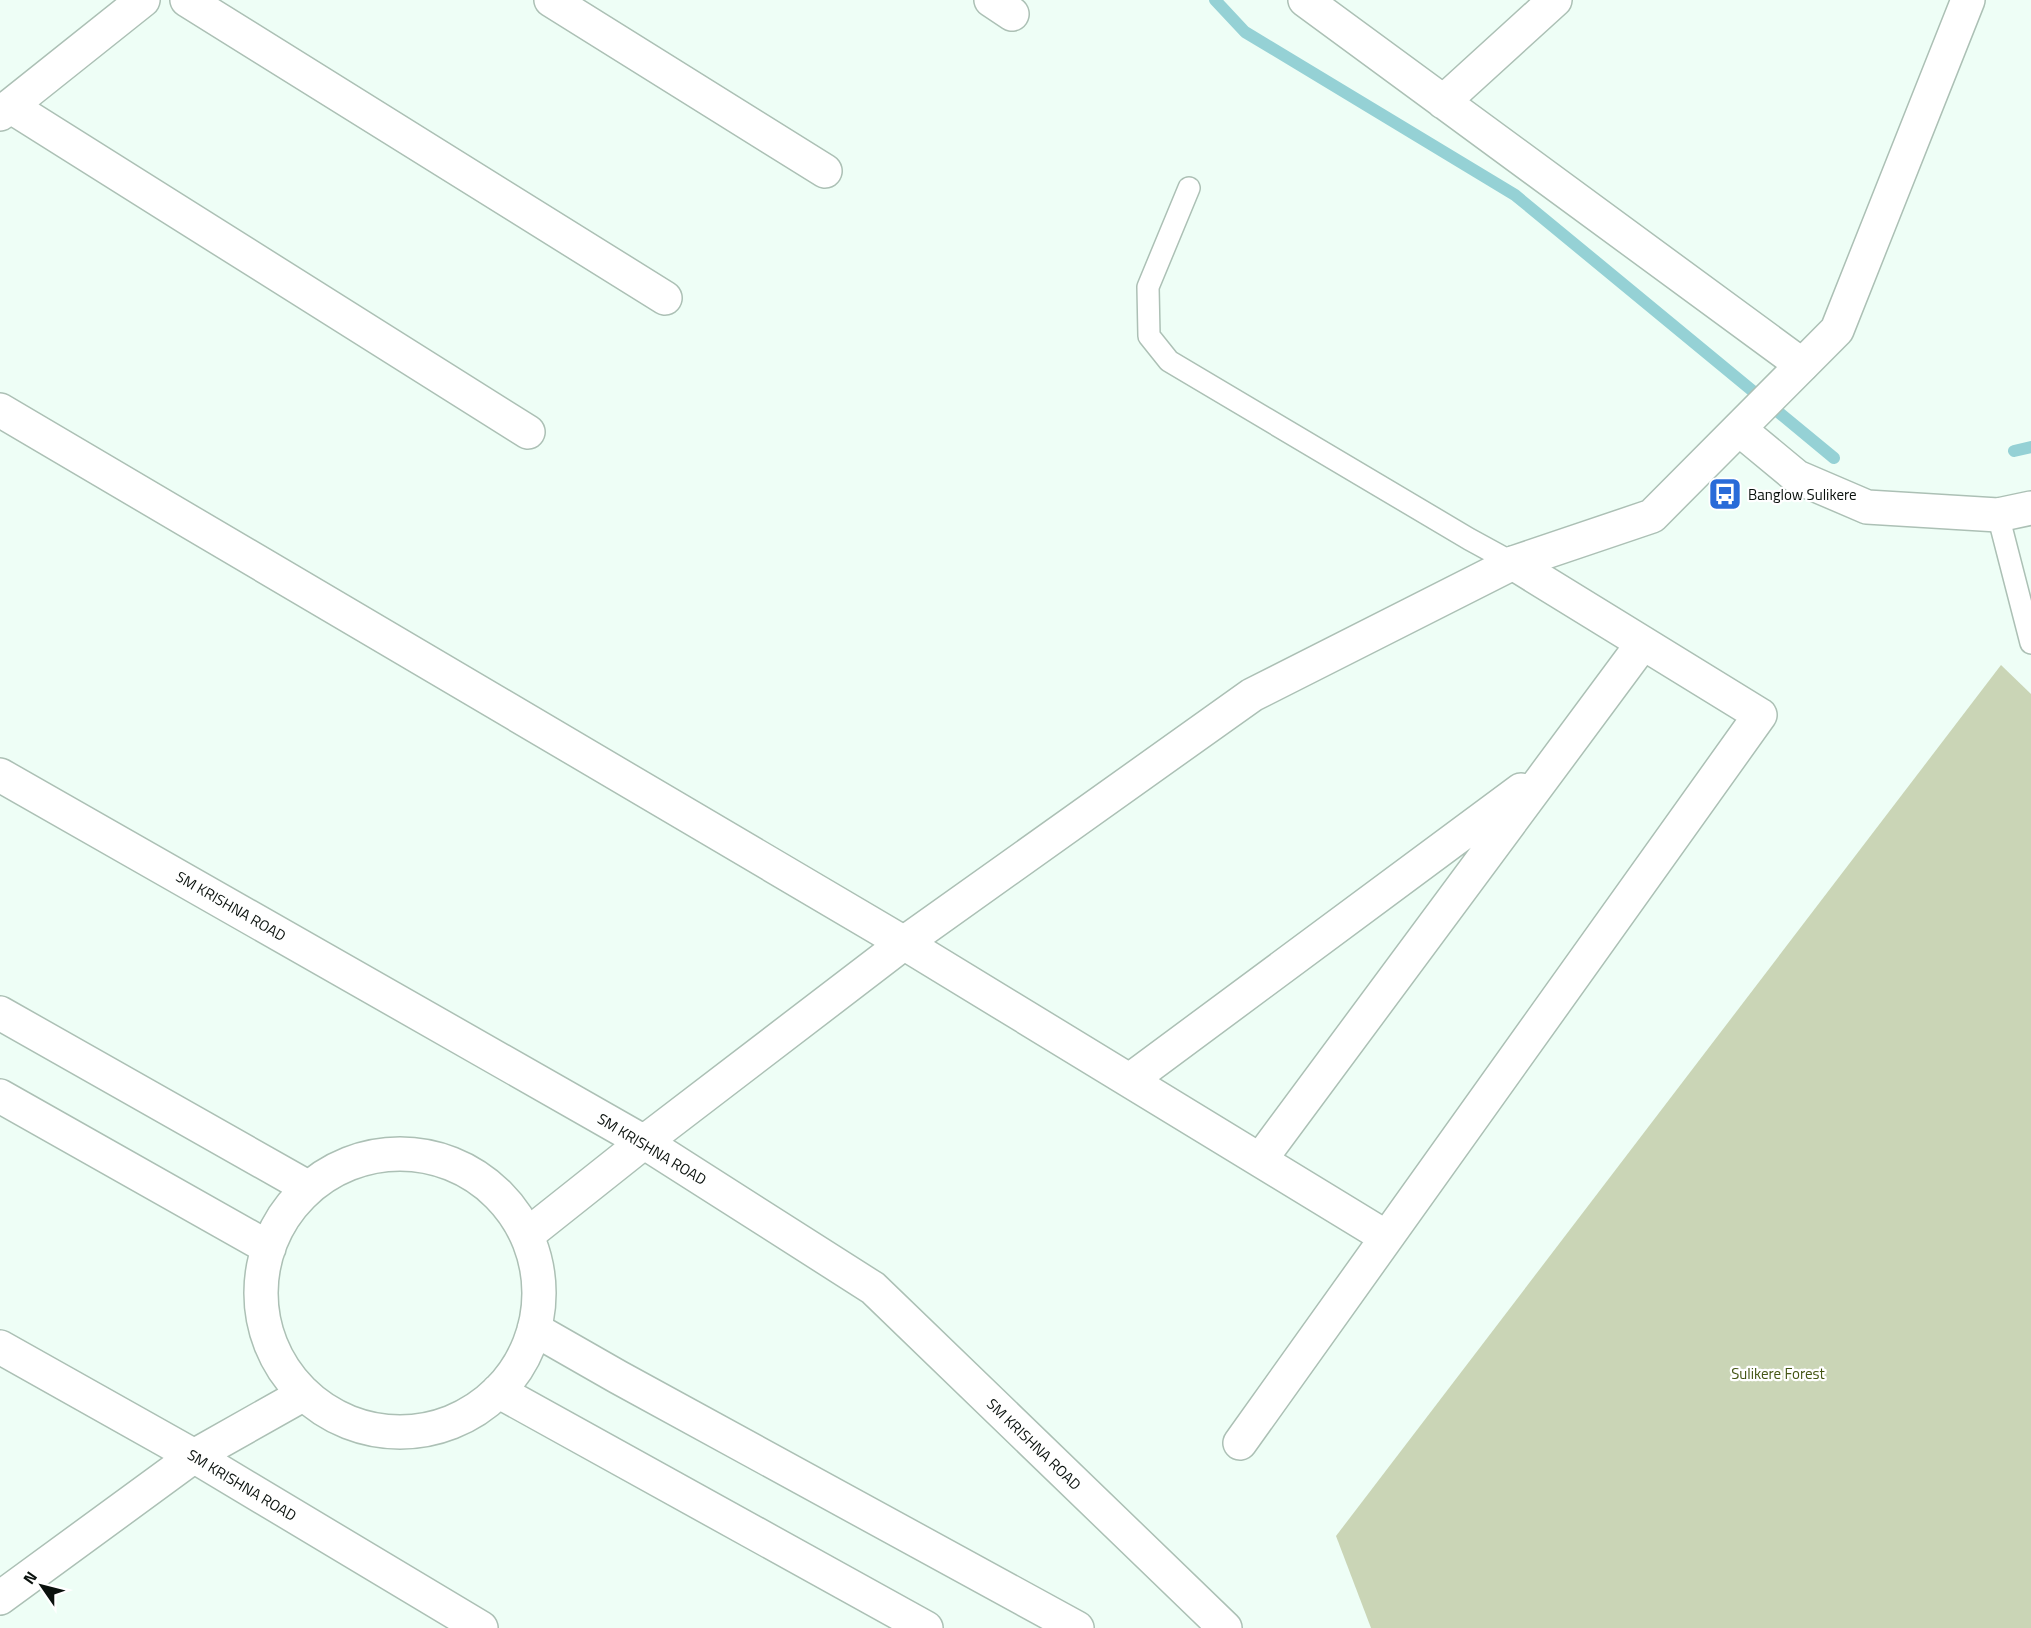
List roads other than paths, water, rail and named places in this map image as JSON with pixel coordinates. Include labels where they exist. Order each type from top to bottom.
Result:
[{"type":"main road","points":[[143,0],[5,110],[528,432]]},
{"type":"main road","points":[[187,0],[664,298]]},
{"type":"main road","points":[[551,0],[825,171]]},
{"type":"main road","points":[[1305,0],[1802,365]]},
{"type":"main road","points":[[1443,102],[1555,0]]},
{"type":"main road","points":[[527,1235],[644,1142],[904,943],[1252,695],[1513,563],[1652,516],[1838,330],[1968,0]]},
{"type":"main road","points":[[0,410],[904,943],[1386,1237]]},
{"type":"main road","points":[[1739,429],[1797,477],[1867,507],[1998,515],[2031,508]]},
{"type":"main road","points":[[1240,1443],[1760,715],[1513,563]]},
{"type":"main road","points":[[1260,1160],[1643,644]]},
{"type":"main road","points":[[1130,1080],[1550,768]]},
{"type":"main road","name":"SM KRISHNA ROAD","points":[[0,775],[644,1142],[873,1288],[1225,1628]]},
{"type":"main road","points":[[0,1013],[309,1188]]},
{"type":"main road","points":[[0,1096],[269,1248]]},
{"type":"main road","points":[[385,1154],[415,1154],[444,1161],[472,1173],[496,1191],[516,1215],[527,1235],[537,1267],[540,1296],[534,1329],[526,1351],[512,1376],[498,1391],[469,1414],[443,1426],[415,1432],[387,1432],[358,1426],[332,1416],[304,1394],[274,1354],[265,1328],[261,1299],[262,1271],[269,1248],[284,1216],[309,1188],[328,1174],[355,1161],[385,1154]]},
{"type":"main road","points":[[534,1329],[1077,1628]]},
{"type":"main road","name":"SM KRISHNA ROAD","points":[[0,1347],[194,1456],[481,1628]]},
{"type":"main road","points":[[498,1391],[926,1628]]},
{"type":"main road","points":[[0,1598],[194,1456],[304,1394]]},
{"type":"lane","points":[[1190,188],[1148,287],[1149,336],[1169,362],[1513,563]]},
{"type":"lane","points":[[1998,515],[2031,643]]},
{"type":"waterway","points":[[1215,0],[1245,32],[1515,195],[1834,458]]},
{"type":"waterway","points":[[2014,451],[2031,447]]},
{"type":"place","name":"Banglow Sulikere","points":[[1725,494]]},
{"type":"park label","name":"Sulikere Forest","points":[[1778,1373]]}]
